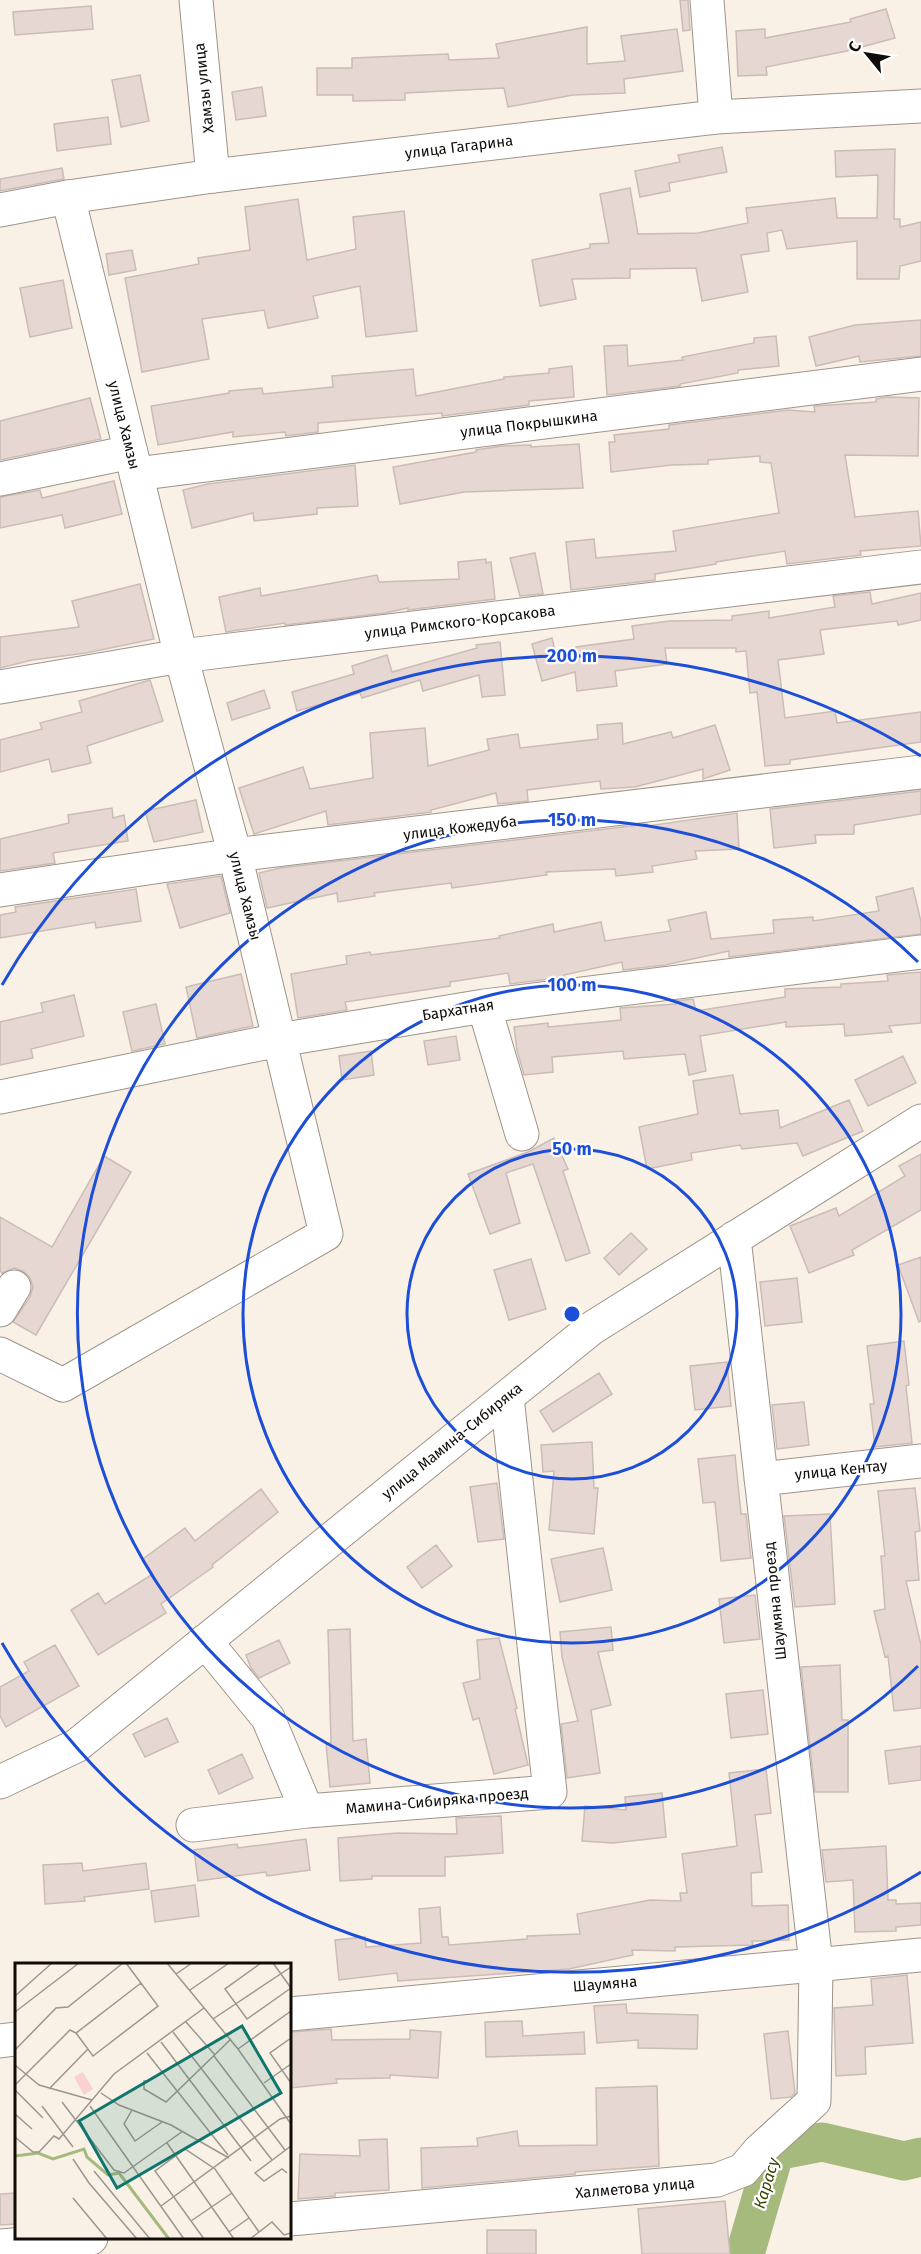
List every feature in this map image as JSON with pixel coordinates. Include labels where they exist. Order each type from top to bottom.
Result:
[{"type":"street","name":"Хамзы улица","points":[[196,0],[213,176]]},
{"type":"street","points":[[707,0],[716,117]]},
{"type":"street","name":"улица Гагарина","points":[[0,210],[68,197],[213,176],[716,117],[921,106]]},
{"type":"street","name":"улица Хамзы","points":[[0,1354],[63,1385],[326,1234],[235,855],[181,656],[68,197]]},
{"type":"street","name":"улица Покрышкина","points":[[0,478],[921,374]]},
{"type":"street","name":"улица Римского-Корсакова","points":[[0,687],[181,656],[921,567]]},
{"type":"street","name":"улица Кожедуба","points":[[0,890],[235,855],[921,772]]},
{"type":"street","name":"Бархатная","points":[[0,1097],[279,1040],[484,1006],[921,952]]},
{"type":"street","points":[[484,1006],[522,1134]]},
{"type":"street","name":"улица Мамина-Сибиряка","points":[[0,1782],[76,1746],[592,1328],[921,1121]]},
{"type":"street","name":"Шаумяна проезд","points":[[734,1238],[816,1965]]},
{"type":"street","name":"Мамина-Сибиряка проезд","points":[[307,1811],[550,1792],[507,1397]]},
{"type":"street","name":"улица Кентау","points":[[762,1479],[921,1461]]},
{"type":"street","points":[[193,1824],[307,1811],[268,1718],[205,1641]]},
{"type":"street","name":"Шаумяна","points":[[291,2014],[921,1955]]},
{"type":"street","name":"Халметова улица","points":[[291,2219],[717,2180],[743,2170],[759,2151],[814,2101],[816,1965]]},
{"type":"street","points":[[0,2041],[15,2039]]},
{"type":"street","points":[[0,2246],[80,2239]]},
{"type":"building","points":[[680,0],[688,0],[690,30],[683,31]]},
{"type":"building","points":[[91,6],[93,29],[15,35],[13,12]]},
{"type":"building","points":[[886,9],[895,38],[847,51],[766,67],[767,75],[738,76],[736,31],[765,29],[765,38],[851,22],[850,19]]},
{"type":"building","points":[[587,27],[587,64],[625,61],[621,36],[677,29],[683,71],[624,79],[625,93],[573,95],[508,107],[504,88],[405,93],[405,100],[353,101],[353,95],[317,95],[317,68],[352,68],[352,58],[448,54],[449,60],[499,58],[496,44]]},
{"type":"building","points":[[140,75],[149,121],[121,127],[112,80]]},
{"type":"building","points":[[262,87],[266,116],[236,120],[232,92]]},
{"type":"building","points":[[108,117],[111,144],[57,151],[54,124]]},
{"type":"building","points":[[722,147],[727,172],[669,183],[670,191],[640,197],[635,171],[680,162],[678,155]]},
{"type":"building","points":[[895,149],[894,219],[900,219],[900,227],[921,222],[921,261],[900,266],[899,279],[857,279],[857,241],[787,249],[782,230],[767,233],[769,251],[741,255],[748,292],[702,301],[696,268],[630,269],[630,278],[572,279],[576,299],[540,306],[532,260],[590,248],[590,244],[609,243],[600,194],[630,188],[638,234],[698,233],[748,223],[746,208],[835,198],[837,218],[877,218],[878,175],[836,177],[835,151]]},
{"type":"building","points":[[62,168],[64,179],[0,191],[0,179]]},
{"type":"building","points":[[298,199],[307,260],[356,249],[353,217],[404,211],[417,331],[366,337],[360,286],[313,296],[318,318],[268,328],[264,310],[202,319],[209,359],[142,372],[125,278],[199,264],[198,258],[250,250],[245,207]]},
{"type":"building","points":[[132,250],[136,270],[109,275],[106,254]]},
{"type":"building","points":[[63,280],[72,328],[30,337],[20,288]]},
{"type":"building","points":[[921,320],[921,356],[860,362],[859,356],[816,366],[809,337],[855,325]]},
{"type":"building","points":[[776,336],[779,366],[738,370],[738,373],[680,384],[680,386],[607,395],[604,346],[627,345],[628,366],[683,360],[682,357],[754,343],[754,338]]},
{"type":"building","points":[[572,366],[574,397],[529,401],[529,405],[442,416],[442,413],[318,423],[318,432],[286,436],[285,432],[233,437],[233,432],[158,445],[151,406],[229,393],[229,391],[262,388],[263,394],[333,387],[332,376],[413,369],[416,396],[504,379],[504,377],[549,373],[549,369]]},
{"type":"building","points":[[90,398],[101,439],[0,460],[0,421]]},
{"type":"building","points":[[919,398],[918,456],[845,455],[855,517],[918,511],[921,546],[860,551],[861,555],[787,564],[785,551],[655,574],[655,580],[571,590],[566,542],[594,539],[596,558],[676,551],[673,531],[779,513],[771,463],[760,462],[760,456],[708,460],[708,464],[672,465],[611,472],[609,442],[615,442],[614,435],[669,429],[669,425],[788,410],[815,412],[814,406],[876,402],[876,399]]},
{"type":"building","points":[[579,444],[583,488],[464,492],[400,504],[393,467],[502,446]]},
{"type":"building","points":[[355,465],[358,506],[317,508],[317,514],[254,521],[253,513],[192,528],[183,490],[208,484]]},
{"type":"building","points":[[114,481],[122,514],[65,528],[62,515],[0,528],[0,497],[40,490],[42,498]]},
{"type":"building","points":[[535,553],[543,594],[520,596],[510,558]]},
{"type":"building","points":[[486,559],[486,563],[491,562],[495,599],[226,632],[219,597],[260,588],[261,596],[377,575],[379,582],[459,579],[458,562]]},
{"type":"building","points":[[140,584],[154,639],[86,653],[32,660],[0,668],[0,637],[79,627],[72,601]]},
{"type":"building","points":[[870,592],[872,604],[921,593],[921,620],[898,625],[897,621],[820,630],[824,654],[778,660],[785,718],[835,711],[837,723],[921,712],[921,742],[790,760],[790,764],[765,766],[757,692],[750,693],[746,651],[736,652],[736,648],[665,648],[667,664],[615,671],[617,686],[577,691],[575,672],[542,681],[532,644],[552,638],[557,659],[573,657],[577,656],[576,647],[634,639],[632,626],[670,621],[732,620],[732,616],[769,611],[769,618],[835,607],[833,596]]},
{"type":"building","points":[[500,642],[505,695],[482,697],[479,675],[423,691],[420,680],[362,698],[360,693],[297,711],[292,692],[354,674],[352,666],[387,655],[392,672],[477,648],[476,645]]},
{"type":"building","points":[[150,680],[163,721],[87,746],[91,763],[52,772],[49,759],[0,772],[0,740],[42,729],[40,723],[82,712],[79,701]]},
{"type":"building","points":[[264,690],[270,708],[232,720],[227,703]]},
{"type":"building","points":[[622,723],[623,744],[671,732],[673,738],[715,725],[730,770],[703,779],[703,769],[635,787],[601,789],[600,781],[527,790],[528,801],[498,804],[496,793],[431,810],[431,812],[328,825],[326,811],[254,834],[239,788],[303,767],[310,789],[373,778],[370,733],[425,728],[428,766],[489,750],[487,739],[518,734],[520,748],[598,739],[597,725]]},
{"type":"building","points":[[921,791],[921,814],[854,825],[854,834],[815,835],[816,843],[774,848],[770,809]]},
{"type":"building","points":[[196,800],[203,832],[154,842],[145,811]]},
{"type":"building","points":[[112,808],[113,818],[124,815],[128,841],[53,853],[55,863],[0,871],[0,839],[69,823],[68,815]]},
{"type":"building","points":[[737,813],[739,849],[695,851],[697,859],[652,866],[653,872],[616,876],[615,869],[546,872],[547,875],[452,888],[451,883],[374,893],[375,896],[338,902],[337,893],[267,908],[259,873],[280,868],[647,824],[648,826]]},
{"type":"building","points":[[221,876],[230,913],[180,928],[167,884]]},
{"type":"building","points":[[913,888],[921,922],[921,934],[729,957],[729,951],[665,965],[623,970],[622,962],[564,975],[564,977],[510,984],[508,973],[450,982],[450,986],[345,1002],[347,1010],[298,1018],[291,974],[347,964],[346,956],[370,952],[371,955],[500,938],[499,936],[553,924],[554,932],[601,922],[605,941],[671,931],[668,920],[706,912],[711,939],[774,933],[773,920],[813,917],[813,921],[879,911],[876,897]]},
{"type":"building","points":[[136,889],[141,921],[96,928],[95,922],[0,938],[0,915],[16,912],[15,907]]},
{"type":"building","points":[[921,972],[921,1023],[889,1026],[892,1032],[845,1036],[844,1024],[786,1027],[786,1022],[700,1036],[706,1071],[689,1075],[685,1054],[624,1059],[623,1051],[552,1057],[553,1072],[524,1075],[517,1050],[514,1027],[548,1023],[548,1027],[621,1020],[620,1008],[676,1004],[676,1001],[693,999],[696,1011],[785,997],[785,989],[841,987],[841,984],[888,981],[887,975]]},
{"type":"building","points":[[241,974],[253,1026],[197,1038],[186,987]]},
{"type":"building","points":[[74,995],[84,1036],[31,1049],[33,1058],[0,1065],[0,1022],[43,1012],[41,1003]]},
{"type":"building","points":[[156,1004],[165,1044],[132,1051],[123,1012]]},
{"type":"building","points":[[456,1036],[460,1060],[428,1065],[424,1041]]},
{"type":"building","points":[[371,1051],[374,1075],[342,1080],[339,1056]]},
{"type":"building","points":[[903,1056],[916,1083],[868,1106],[855,1080]]},
{"type":"building","points":[[733,1075],[740,1114],[778,1110],[780,1128],[849,1100],[863,1131],[803,1156],[797,1143],[742,1149],[740,1145],[691,1153],[692,1160],[647,1169],[639,1127],[698,1114],[693,1081]]},
{"type":"building","points":[[554,1138],[568,1169],[563,1171],[590,1253],[566,1261],[533,1164],[506,1173],[520,1223],[490,1234],[468,1174],[528,1152]]},
{"type":"building","points":[[921,1154],[921,1210],[852,1250],[854,1255],[809,1273],[790,1226],[836,1208],[839,1216],[905,1176],[899,1166]]},
{"type":"building","points":[[104,1156],[131,1172],[36,1335],[13,1322],[30,1297],[33,1287],[30,1278],[23,1271],[14,1268],[2,1273],[0,1271],[0,1217],[52,1247]]},
{"type":"building","points":[[631,1233],[647,1249],[619,1275],[604,1258]]},
{"type":"building","points":[[921,1257],[921,1321],[919,1322],[898,1265]]},
{"type":"building","points":[[531,1259],[546,1309],[509,1320],[494,1270]]},
{"type":"building","points":[[797,1278],[802,1322],[765,1326],[760,1282]]},
{"type":"building","points":[[904,1341],[912,1443],[875,1447],[870,1404],[874,1404],[867,1346]]},
{"type":"building","points":[[727,1362],[731,1406],[695,1410],[690,1366]]},
{"type":"building","points":[[599,1373],[612,1394],[553,1432],[540,1411]]},
{"type":"building","points":[[804,1402],[809,1445],[777,1449],[772,1405]]},
{"type":"building","points":[[592,1442],[594,1488],[598,1488],[594,1534],[549,1530],[554,1471],[543,1472],[541,1445]]},
{"type":"building","points":[[735,1455],[741,1514],[746,1514],[751,1558],[721,1561],[715,1502],[703,1503],[698,1459]]},
{"type":"building","points":[[497,1483],[504,1539],[478,1542],[470,1487]]},
{"type":"building","points":[[915,1488],[920,1531],[915,1532],[919,1580],[906,1581],[921,1645],[921,1708],[894,1711],[888,1656],[885,1657],[874,1611],[885,1609],[881,1556],[885,1556],[878,1491]]},
{"type":"building","points":[[261,1489],[278,1512],[212,1565],[213,1567],[161,1604],[166,1613],[98,1655],[71,1610],[98,1593],[105,1604],[153,1574],[143,1559],[185,1528],[195,1541]]},
{"type":"building","points":[[830,1514],[835,1604],[795,1607],[784,1516]]},
{"type":"building","points":[[436,1545],[452,1566],[422,1588],[407,1567]]},
{"type":"building","points":[[603,1548],[612,1590],[560,1602],[551,1559]]},
{"type":"building","points":[[755,1595],[760,1639],[724,1643],[719,1599]]},
{"type":"building","points":[[611,1627],[613,1650],[598,1652],[611,1705],[591,1710],[600,1773],[567,1778],[561,1724],[578,1721],[562,1657],[560,1632]]},
{"type":"building","points":[[350,1629],[353,1741],[366,1739],[370,1783],[330,1787],[326,1743],[331,1743],[328,1630]]},
{"type":"building","points":[[499,1638],[517,1708],[515,1709],[528,1765],[494,1774],[479,1718],[473,1720],[463,1683],[480,1679],[477,1640]]},
{"type":"building","points":[[279,1640],[290,1663],[259,1678],[251,1668],[246,1655]]},
{"type":"building","points":[[55,1645],[79,1686],[6,1727],[0,1716],[0,1687],[29,1671],[24,1662]]},
{"type":"building","points":[[840,1665],[842,1720],[848,1720],[848,1792],[815,1792],[801,1667]]},
{"type":"building","points":[[763,1690],[768,1734],[731,1738],[726,1694]]},
{"type":"building","points":[[167,1718],[178,1742],[145,1757],[133,1734]]},
{"type":"building","points":[[921,1746],[921,1780],[889,1784],[885,1751]]},
{"type":"building","points":[[242,1754],[253,1778],[219,1794],[208,1770]]},
{"type":"building","points":[[766,1769],[771,1813],[755,1815],[762,1872],[751,1873],[752,1906],[788,1905],[789,1940],[752,1941],[753,1945],[675,1947],[675,1951],[632,1950],[633,1955],[569,1969],[398,1981],[397,1973],[339,1980],[335,1940],[365,1937],[366,1947],[421,1943],[419,1909],[440,1907],[442,1937],[448,1937],[449,1945],[527,1939],[527,1936],[580,1934],[577,1914],[650,1900],[681,1901],[680,1893],[687,1893],[682,1854],[737,1846],[729,1773]]},
{"type":"building","points":[[662,1793],[666,1837],[613,1843],[582,1841],[585,1806],[626,1810],[625,1797]]},
{"type":"building","points":[[501,1816],[503,1853],[445,1857],[445,1876],[372,1876],[372,1879],[340,1881],[338,1838],[397,1833],[457,1834],[456,1818]]},
{"type":"building","points":[[306,1839],[310,1870],[267,1876],[266,1872],[198,1881],[194,1850],[237,1844],[238,1848]]},
{"type":"building","points":[[886,1846],[888,1900],[896,1900],[896,1904],[921,1903],[921,1925],[896,1927],[896,1931],[855,1932],[853,1880],[826,1882],[822,1850]]},
{"type":"building","points":[[82,1863],[83,1871],[146,1863],[149,1889],[84,1897],[85,1901],[45,1904],[43,1865]]},
{"type":"building","points":[[195,1885],[199,1916],[155,1922],[151,1891]]},
{"type":"building","points":[[907,1975],[913,2043],[865,2047],[866,2074],[836,2076],[834,2008],[873,2005],[871,1979]]},
{"type":"building","points":[[626,2004],[627,2013],[698,2015],[697,2049],[638,2048],[638,2040],[597,2043],[594,2006]]},
{"type":"building","points":[[522,2021],[523,2036],[584,2032],[585,2054],[486,2057],[485,2022]]},
{"type":"building","points":[[331,2029],[332,2040],[410,2039],[410,2030],[441,2032],[438,2078],[390,2075],[390,2078],[336,2079],[337,2083],[291,2088],[291,2032]]},
{"type":"building","points":[[788,2031],[795,2093],[791,2097],[771,2099],[764,2034]]},
{"type":"building","points":[[657,2086],[659,2166],[422,2188],[421,2148],[478,2146],[477,2138],[517,2131],[519,2146],[597,2145],[596,2088]]},
{"type":"building","points":[[387,2139],[389,2190],[335,2193],[335,2196],[298,2199],[300,2154],[360,2156],[359,2140]]},
{"type":"building","points":[[15,2193],[15,2224],[0,2225],[0,2194]]},
{"type":"building","points":[[725,2201],[730,2254],[642,2254],[638,2209]]},
{"type":"building","points":[[487,2230],[536,2230],[536,2254],[487,2254]]},
{"type":"waterway","name":"Карасу","points":[[745,2254],[775,2151],[822,2142],[904,2161],[921,2157]]}]
